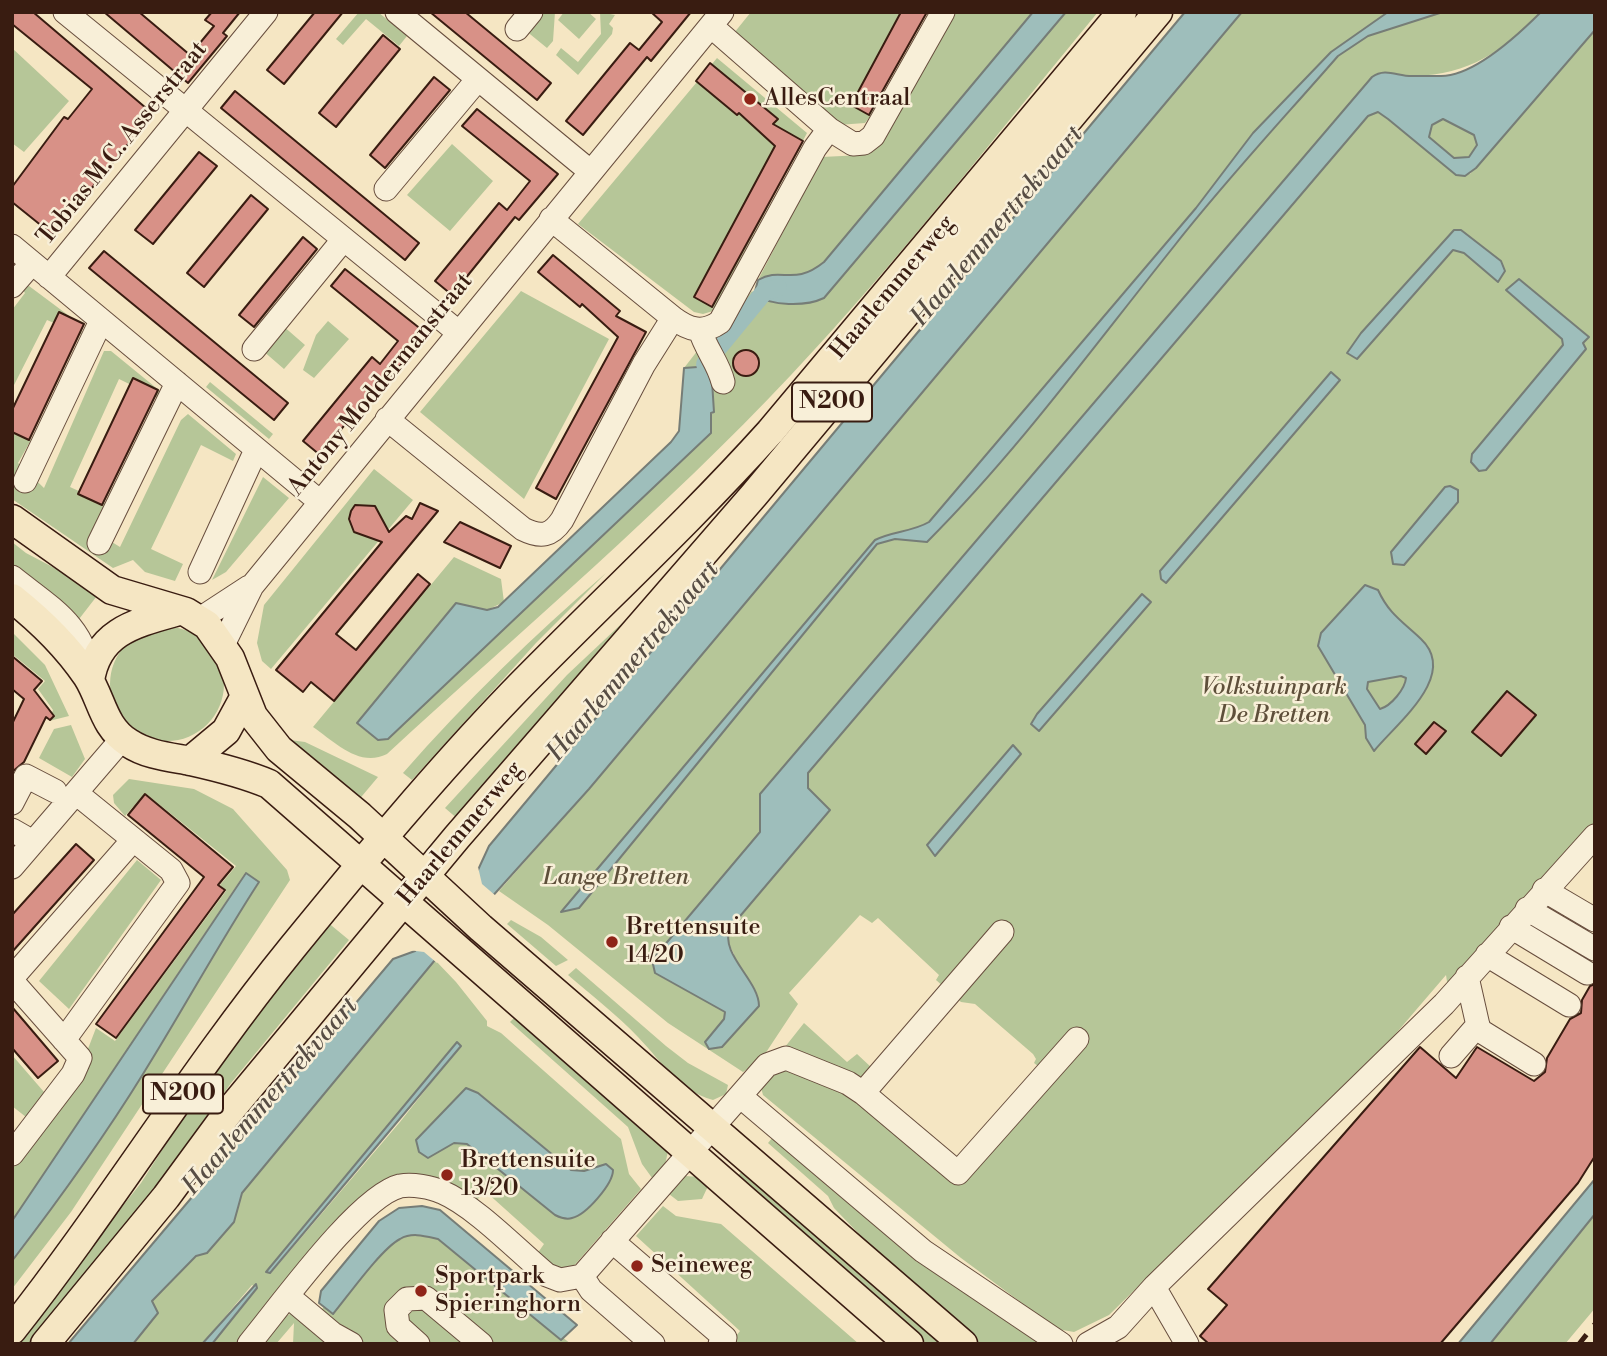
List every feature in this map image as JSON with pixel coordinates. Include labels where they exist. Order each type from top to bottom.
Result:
[{"type":"main road","name":"Haarlemmerweg","points":[[12,1330],[81,1241],[214,1048],[362,865],[510,696],[717,491],[771,432],[1122,12]]},
{"type":"main road","name":"Haarlemmerweg","points":[[45,1344],[166,1197],[227,1114],[403,902],[763,485],[1158,12]]},
{"type":"main road","points":[[12,519],[81,570],[123,595],[191,615],[223,645],[244,698],[260,727],[279,749],[385,838],[451,902],[963,1344]]},
{"type":"main road","points":[[12,598],[51,630],[90,681],[107,721],[122,739],[141,750],[244,773],[268,784],[909,1344]]},
{"type":"main road","points":[[90,681],[95,656],[109,639],[130,628],[191,615]]},
{"type":"main road","points":[[190,761],[226,731],[244,698]]},
{"type":"street","name":"Tobias M.C. Asserstraat","points":[[12,286],[40,270],[184,110],[266,12]]},
{"type":"street","points":[[397,12],[591,172]]},
{"type":"street","name":"Antony Moddermanstraat","points":[[223,645],[252,586],[319,501],[719,16],[829,130],[853,145],[864,143],[873,136],[943,12]]},
{"type":"street","points":[[77,16],[184,110],[458,332]]},
{"type":"street","points":[[386,189],[478,79]]},
{"type":"street","points":[[551,219],[688,328],[712,357],[710,329],[726,314],[815,148],[829,130]]},
{"type":"street","points":[[254,349],[343,240]]},
{"type":"street","points":[[12,246],[319,501]]},
{"type":"street","points":[[387,419],[523,529],[541,536],[549,534],[562,520],[645,363],[673,318]]},
{"type":"street","points":[[25,481],[101,321]]},
{"type":"street","points":[[99,543],[177,383]]},
{"type":"street","points":[[200,572],[256,450]]},
{"type":"street","points":[[12,535],[41,555],[81,570]]},
{"type":"street","points":[[12,577],[77,633],[87,651],[90,681]]},
{"type":"street","name":"Antony Moddermanstraat","points":[[191,615],[252,586]]},
{"type":"street","points":[[12,867],[33,842],[65,792],[122,739]]},
{"type":"street","points":[[12,803],[26,776],[65,792],[171,870],[178,883],[176,890],[64,1040]]},
{"type":"street","points":[[12,830],[33,842]]},
{"type":"street","points":[[12,1154],[79,1064],[79,1058],[12,979],[133,840]]},
{"type":"street","points":[[1088,1344],[1118,1327],[1154,1287],[1444,1004],[1544,890],[1592,845]]},
{"type":"street","points":[[1544,890],[1595,920]]},
{"type":"street","points":[[1527,909],[1595,949]]},
{"type":"street","points":[[1511,927],[1587,973]]},
{"type":"street","points":[[863,1093],[1002,932]]},
{"type":"street","points":[[1487,955],[1570,1005]]},
{"type":"street","points":[[1467,977],[1479,1030],[1534,1064]]},
{"type":"street","points":[[1451,1056],[1478,1025]]},
{"type":"street","points":[[249,1344],[355,1218],[377,1197],[400,1186],[424,1186],[458,1200],[547,1275],[560,1280],[582,1276],[767,1065],[786,1058],[848,1083],[958,1173],[1077,1039]]},
{"type":"street","points":[[740,1096],[923,1251],[1060,1344]]},
{"type":"street","points":[[612,1241],[725,1338],[720,1344]]},
{"type":"street","points":[[582,1276],[591,1290],[653,1344]]},
{"type":"street","points":[[1154,1287],[1187,1344]]},
{"type":"street","points":[[289,1297],[333,1334],[351,1344]]},
{"type":"street","points":[[418,1344],[397,1326],[396,1310],[407,1299],[426,1298],[481,1344]]},
{"type":"green space","points":[[359,12],[378,12],[407,36],[399,46],[366,19],[343,45],[336,39]]},
{"type":"green space","points":[[540,12],[555,12],[553,41],[547,48],[525,30]]},
{"type":"green space","points":[[564,12],[588,12],[596,19],[579,39],[558,20]]},
{"type":"green space","points":[[600,12],[615,15],[609,24],[613,28],[612,34],[578,75],[556,55],[561,48],[578,62],[601,34]]},
{"type":"green space","points":[[751,12],[925,12],[869,118],[865,123],[838,125],[734,33]]},
{"type":"green space","points":[[949,12],[1033,12],[824,262],[807,273],[758,280],[822,157],[862,155],[873,150]]},
{"type":"green space","points":[[1066,12],[1098,12],[947,196],[831,331],[743,425],[644,521],[387,754],[367,758],[357,756],[313,727],[454,557],[501,579],[504,602],[487,610],[456,603],[357,723],[368,733],[714,412],[711,367],[684,368],[698,350],[709,346],[752,291],[758,297],[786,304],[807,303],[824,298]]},
{"type":"green space","name":"Volkstuinpark De Bretten","points":[[1242,12],[1541,12],[1499,49],[1468,66],[1434,75],[1383,74],[1372,77],[761,794],[760,832],[652,960],[663,978],[725,1012],[724,1019],[709,1036],[722,1047],[734,954],[728,942],[730,928],[830,810],[808,788],[808,773],[1368,116],[1378,112],[1470,174],[1595,30],[1595,828],[1448,988],[1446,975],[1392,1038],[1109,1315],[1074,1332],[1057,1329],[961,1258],[763,1095],[760,1084],[771,1072],[792,1069],[851,1097],[956,1181],[1043,1070],[1034,1063],[1036,1059],[1033,1054],[975,1004],[961,1002],[936,980],[939,975],[878,918],[872,923],[860,915],[789,993],[798,1004],[761,1060],[743,1072],[668,1023],[548,925],[499,891],[589,789]]},
{"type":"green space","points":[[12,48],[69,101],[24,152],[12,143]]},
{"type":"green space","points":[[717,58],[807,133],[713,311],[703,314],[694,312],[578,224]]},
{"type":"green space","points":[[1443,119],[1474,135],[1477,145],[1469,157],[1454,158],[1429,137],[1432,126]]},
{"type":"green space","points":[[452,144],[493,181],[450,231],[407,195]]},
{"type":"green space","points":[[29,286],[80,324],[82,335],[47,320],[12,389],[12,310],[25,293],[21,288]]},
{"type":"green space","points":[[521,291],[609,339],[524,499],[420,412]]},
{"type":"green space","points":[[328,321],[349,339],[314,378],[303,370],[316,335]]},
{"type":"green space","points":[[282,325],[305,345],[284,369],[262,350]]},
{"type":"green space","points":[[104,351],[111,351],[160,391],[158,398],[119,379],[70,487],[107,504],[94,531],[120,547],[181,420],[188,414],[236,454],[233,461],[201,445],[151,549],[183,564],[175,581],[145,572],[133,560],[113,568],[12,499],[12,431],[31,440],[18,463],[44,488]]},
{"type":"green space","points":[[210,382],[273,434],[269,439],[206,387]]},
{"type":"green space","points":[[374,469],[413,500],[271,669],[262,661],[257,643],[264,605]]},
{"type":"green space","points":[[263,477],[289,498],[226,572],[212,580]]},
{"type":"green space","points":[[12,542],[26,553],[100,592],[76,623],[12,571]]},
{"type":"green space","points":[[606,573],[536,643],[412,780],[403,773],[501,670]]},
{"type":"green space","points":[[635,611],[459,820],[445,808],[567,675]]},
{"type":"green space","points":[[167,627],[189,632],[207,644],[219,662],[224,684],[219,706],[207,724],[189,736],[167,741],[145,736],[127,724],[115,706],[110,684],[115,662],[127,644],[145,632]]},
{"type":"green space","points":[[12,632],[45,665],[69,716],[49,721],[53,710],[38,689],[45,681],[12,654]]},
{"type":"green space","points":[[71,725],[85,759],[72,777],[39,758],[54,729]]},
{"type":"green space","points":[[275,738],[305,742],[378,777],[357,802]]},
{"type":"green space","points":[[129,779],[194,789],[233,809],[287,870],[290,880],[71,1212],[12,1289],[12,1261],[102,1138],[144,1072],[202,970],[259,883],[245,873],[12,1221],[12,1170],[81,1067],[96,1028],[115,1041],[226,891],[220,885],[236,866],[145,793],[125,816],[114,803],[113,795]]},
{"type":"green space","points":[[137,860],[161,880],[69,1009],[39,981]]},
{"type":"green space","points":[[511,920],[541,937],[568,960],[556,966],[507,924]]},
{"type":"green space","points":[[326,921],[349,940],[231,1083],[157,1190],[34,1344],[13,1344],[141,1183],[231,1042]]},
{"type":"green space","points":[[435,960],[487,1021],[487,1026],[501,1033],[621,1139],[629,1174],[641,1189],[572,1268],[561,1269],[537,1254],[544,1244],[485,1191],[475,1202],[400,1178],[242,1344],[212,1344],[257,1288],[252,1285],[202,1344],[133,1344],[158,1313],[151,1301],[196,1256],[207,1253],[233,1222],[241,1193]],"holes":[[[461,1045],[400,1122],[271,1273],[266,1272],[334,1189]],[[467,1088],[478,1093],[571,1170],[584,1171],[598,1164],[567,1219],[555,1215],[467,1144],[454,1143],[428,1158],[419,1152],[416,1140]]]},
{"type":"green space","points":[[576,968],[688,1063],[728,1085],[726,1094],[713,1100],[680,1083],[630,1029],[568,975]]},
{"type":"green space","points":[[518,1014],[668,1151],[664,1170],[655,1182],[642,1164],[628,1127],[510,1022]]},
{"type":"green space","points":[[804,1023],[847,1062],[857,1054],[872,1068],[858,1080],[781,1052]]},
{"type":"green space","points":[[12,1055],[44,1092],[26,1117],[12,1106]]},
{"type":"green space","points":[[773,1137],[1040,1344],[980,1344],[886,1262],[834,1208],[828,1196],[768,1143]]},
{"type":"green space","points":[[744,1169],[947,1344],[927,1344],[735,1179]]},
{"type":"green space","points":[[685,1176],[700,1177],[709,1184],[702,1199],[678,1201],[669,1194],[673,1186]]},
{"type":"green space","points":[[663,1206],[676,1216],[721,1224],[859,1344],[730,1344],[740,1331],[636,1236]]},
{"type":"green space","points":[[1595,1214],[1595,1308],[1591,1313],[1565,1344],[1490,1344]]},
{"type":"green space","name":"Sportpark Spieringhorn","points":[[418,1224],[571,1344],[293,1344],[294,1323],[276,1344],[264,1344],[286,1316],[292,1313],[310,1323],[391,1229]]},
{"type":"water","points":[[1033,12],[1066,12],[824,298],[808,303],[789,304],[761,299],[754,295],[758,280],[766,276],[796,275],[824,262]]},
{"type":"water","points":[[1185,12],[1242,12],[589,789],[435,960],[242,1193],[234,1222],[207,1253],[196,1256],[152,1301],[158,1313],[133,1344],[68,1344],[393,959],[415,951],[472,883],[489,846]]},
{"type":"water","points":[[1388,12],[1443,12],[1368,36],[1338,56],[1214,197],[993,471],[927,542],[895,539],[877,544],[579,908],[561,912],[875,540],[929,522],[1196,208],[1253,133],[1331,52]]},
{"type":"water","points":[[1541,12],[1595,12],[1595,30],[1476,168],[1465,176],[1456,175],[1378,112],[1368,116],[808,773],[808,788],[830,810],[730,928],[730,948],[753,987],[759,1006],[722,1047],[709,1049],[705,1042],[724,1019],[725,1012],[655,973],[652,960],[760,832],[760,794],[1372,77],[1382,73],[1441,76],[1467,69],[1508,42]],"holes":[[[1443,119],[1474,135],[1477,145],[1469,157],[1454,158],[1429,137],[1432,125]]]},
{"type":"water","points":[[1454,230],[1461,230],[1501,261],[1505,271],[1498,282],[1464,253],[1453,250],[1357,359],[1347,353],[1361,333]]},
{"type":"water","points":[[1519,279],[1589,337],[1583,343],[1586,349],[1486,470],[1479,471],[1471,462],[1472,454],[1563,345],[1562,339],[1506,290]]},
{"type":"water","points":[[711,366],[714,412],[711,413],[711,433],[388,739],[378,740],[357,723],[456,603],[487,610],[498,607],[671,442],[679,431],[684,368]]},
{"type":"water","points":[[1331,372],[1340,380],[1166,583],[1161,579],[1160,571]]},
{"type":"water","points":[[1445,487],[1458,490],[1458,502],[1404,565],[1393,564],[1391,552]]},
{"type":"water","points":[[1365,585],[1378,590],[1391,611],[1421,639],[1431,653],[1433,668],[1421,698],[1374,751],[1366,738],[1365,725],[1318,646],[1321,633]],"holes":[[[1401,676],[1406,678],[1397,696],[1380,709],[1367,689],[1368,682]]]},
{"type":"water","points":[[1142,594],[1151,602],[1039,731],[1031,724],[1037,714]]},
{"type":"water","points":[[1013,745],[1021,754],[935,856],[927,845]]},
{"type":"water","points":[[246,873],[259,882],[158,1050],[96,1146],[12,1261],[12,1221]]},
{"type":"water","points":[[457,1042],[461,1046],[270,1273],[266,1272]]},
{"type":"water","points":[[466,1088],[478,1093],[571,1170],[584,1171],[606,1164],[613,1170],[612,1176],[598,1198],[578,1216],[564,1218],[555,1215],[467,1144],[454,1143],[428,1158],[419,1152],[416,1140]]},
{"type":"water","points":[[1595,1179],[1595,1214],[1490,1344],[1458,1344]]},
{"type":"water","points":[[422,1206],[440,1210],[577,1325],[561,1340],[438,1239],[419,1235],[405,1237],[392,1244],[374,1262],[333,1314],[319,1303],[321,1291],[379,1221],[399,1208]]},
{"type":"water","points":[[256,1284],[257,1288],[212,1344],[202,1344]]},
{"type":"pier","points":[[478,867],[482,884],[496,896],[437,963],[424,952],[408,950],[413,948]]},
{"type":"building","points":[[12,12],[33,12],[153,114],[53,235],[12,202],[12,187],[64,117],[68,119],[92,89],[12,24]]},
{"type":"building","points":[[104,12],[139,12],[190,55],[214,26],[205,20],[212,12],[240,12],[223,33],[227,36],[188,83]]},
{"type":"building","points":[[315,12],[343,12],[284,84],[267,70]]},
{"type":"building","points":[[430,12],[465,12],[551,83],[537,100]]},
{"type":"building","points":[[651,12],[691,12],[651,61],[647,57],[583,135],[566,121],[630,43],[639,50],[662,22]]},
{"type":"building","points":[[901,12],[927,12],[869,115],[851,105]]},
{"type":"building","points":[[383,35],[400,49],[336,127],[319,113]]},
{"type":"building","points":[[710,63],[778,119],[773,124],[803,141],[712,307],[694,297],[775,146],[739,113],[737,115],[696,81]]},
{"type":"building","points":[[434,77],[450,90],[385,168],[370,155]]},
{"type":"building","points":[[235,91],[419,243],[405,260],[221,108]]},
{"type":"building","points":[[477,109],[558,174],[519,220],[515,217],[452,295],[435,281],[499,203],[507,210],[530,181],[462,126]]},
{"type":"building","points":[[199,152],[217,166],[153,244],[135,230]]},
{"type":"building","points":[[251,195],[268,209],[204,287],[187,273]]},
{"type":"building","points":[[303,237],[317,249],[254,327],[239,315]]},
{"type":"building","points":[[104,251],[288,403],[274,420],[89,268]]},
{"type":"building","points":[[553,255],[620,311],[616,316],[646,332],[556,499],[536,488],[618,337],[582,304],[580,307],[538,272]]},
{"type":"building","points":[[345,269],[427,334],[388,380],[384,377],[320,455],[303,441],[372,357],[380,364],[398,341],[331,286]]},
{"type":"building","points":[[59,312],[84,324],[29,440],[12,432],[12,410]]},
{"type":"building","points":[[746,350],[755,354],[759,363],[755,372],[746,376],[737,372],[733,363],[737,354]]},
{"type":"building","points":[[133,378],[158,390],[102,505],[78,494]]},
{"type":"building","points":[[420,503],[438,511],[336,634],[356,650],[418,574],[430,584],[334,701],[311,682],[303,692],[276,670],[382,542],[354,532],[349,519],[351,511],[355,505],[375,506],[389,532],[406,516],[412,519]]},
{"type":"building","points":[[460,522],[511,546],[500,568],[444,542]]},
{"type":"building","points":[[12,656],[42,681],[34,690],[54,716],[50,720],[46,717],[24,762],[12,772],[12,724],[24,699],[12,689]]},
{"type":"building","points":[[1507,691],[1536,715],[1501,756],[1472,732]]},
{"type":"building","points":[[1434,722],[1446,731],[1426,754],[1415,744]]},
{"type":"building","points":[[145,794],[233,867],[218,885],[225,890],[116,1038],[96,1024],[204,877],[128,815]]},
{"type":"building","points":[[76,844],[94,860],[12,952],[12,915]]},
{"type":"building","points":[[1595,984],[1595,1156],[1578,1183],[1440,1344],[1209,1344],[1200,1336],[1227,1305],[1208,1289],[1420,1047],[1456,1078],[1477,1047],[1534,1081],[1545,1072],[1547,1058],[1570,1019],[1581,1013],[1582,1000],[1590,986]]},
{"type":"building","points":[[12,1007],[58,1061],[38,1078],[12,1048]]},
{"type":"waterway","points":[[705,364],[765,291],[778,288]]},
{"type":"railway","points":[[1579,1344],[1595,1324]]},
{"type":"place","name":"AllesCentraal","points":[[750,99]]},
{"type":"place","name":"Brettensuite 14/20","points":[[612,942]]},
{"type":"place","name":"Brettensuite 13/20","points":[[447,1175]]},
{"type":"place","name":"Seineweg","points":[[637,1266]]},
{"type":"place","name":"Sportpark Spieringhorn","points":[[421,1291]]},
{"type":"water label","name":"Haarlemmertrekvaart","points":[[998,227]]},
{"type":"water label","name":"Haarlemmertrekvaart","points":[[634,662]]},
{"type":"water label","name":"Haarlemmertrekvaart","points":[[271,1097]]},
{"type":"park label","name":"Lange Bretten","points":[[616,878]]}]
